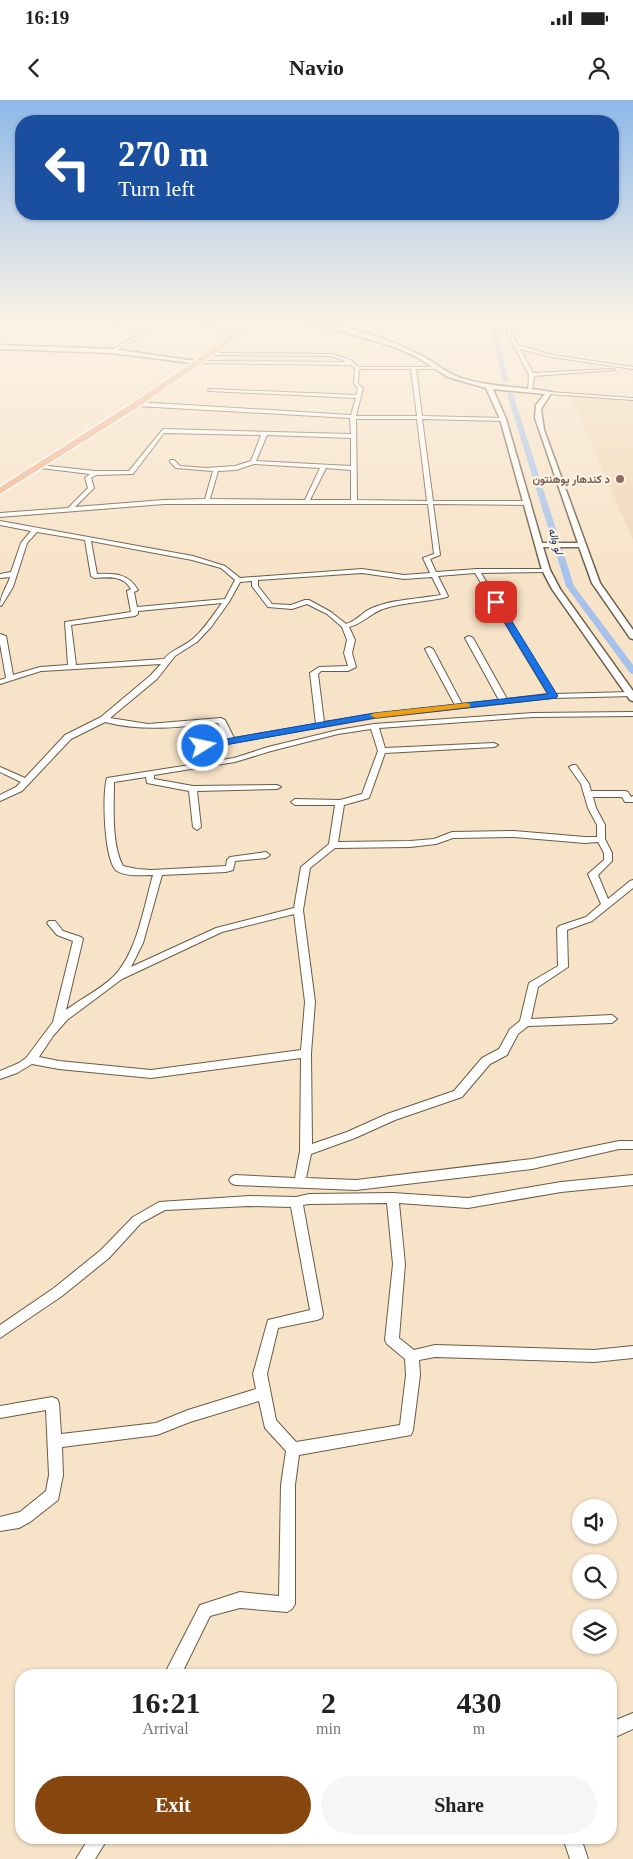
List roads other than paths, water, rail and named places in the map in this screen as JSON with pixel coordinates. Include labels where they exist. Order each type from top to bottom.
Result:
[{"type":"main road","points":[[0,490],[135,405]]},
{"type":"street","points":[[155,405],[353,417],[503,419]]},
{"type":"street","points":[[354,501],[352,436],[356,405]]},
{"type":"street","points":[[345,626],[357,623],[360,616],[378,608],[445,596],[426,558],[437,554],[418,405]]},
{"type":"street","points":[[497,405],[503,419],[546,570],[556,589],[632,696]]},
{"type":"street","points":[[538,405],[536,412],[580,543],[596,583],[633,636]]},
{"type":"street","points":[[41,466],[95,473],[131,473],[163,431],[352,436]]},
{"type":"street","points":[[253,462],[264,435]]},
{"type":"street","points":[[172,460],[178,467],[216,469],[238,467],[253,462],[352,468]]},
{"type":"street","points":[[307,501],[324,466]]},
{"type":"street","points":[[206,500],[216,469]]},
{"type":"street","points":[[69,510],[91,488],[88,478],[95,473]]},
{"type":"street","points":[[0,515],[206,500],[528,503]]},
{"type":"street","points":[[0,523],[193,558],[223,568],[238,580],[362,571],[404,577],[477,571],[546,570]]},
{"type":"street","points":[[0,604],[10,587],[24,542],[35,530]]},
{"type":"street","points":[[72,665],[67,623],[135,614],[130,591],[135,590],[129,581],[119,575],[94,576],[88,539]]},
{"type":"street","points":[[539,543],[580,543]]},
{"type":"street","points":[[477,571],[553,696]]},
{"type":"street","points":[[0,576],[14,574]]},
{"type":"street","points":[[0,798],[27,782],[68,737],[104,719],[154,677],[172,654],[194,641],[209,626],[227,601],[238,580]]},
{"type":"street","points":[[255,580],[255,586],[270,606],[279,608],[292,607],[307,600],[329,613],[345,626],[351,640],[348,653],[352,667],[348,669],[319,669],[314,673],[320,724]]},
{"type":"street","points":[[134,610],[227,601]]},
{"type":"street","points":[[0,637],[2,636],[3,663],[10,678]]},
{"type":"street","points":[[469,638],[504,701]]},
{"type":"street","points":[[429,649],[459,706]]},
{"type":"street","points":[[0,682],[40,669],[72,665],[167,661]]},
{"type":"street","points":[[203,746],[301,730],[320,724],[459,706],[553,696],[632,696]]},
{"type":"street","points":[[266,855],[233,859],[231,860],[230,868],[226,869],[138,873],[119,868],[110,817],[110,780],[150,772],[235,760],[268,749],[338,732],[374,726],[533,715],[633,714]]},
{"type":"street","points":[[104,719],[126,726],[146,728],[221,720],[231,741]]},
{"type":"street","points":[[295,802],[340,803],[366,796],[382,752],[374,726]]},
{"type":"street","points":[[382,752],[494,745]]},
{"type":"street","points":[[573,768],[585,784],[592,808],[601,825],[601,839],[608,854],[608,861],[597,868],[593,878],[606,905]]},
{"type":"street","points":[[0,769],[27,782]]},
{"type":"street","points":[[150,772],[150,781],[193,789],[277,787]]},
{"type":"street","points":[[193,789],[192,802],[196,827]]},
{"type":"street","points":[[588,794],[625,794],[628,800],[633,799]]},
{"type":"street","points":[[333,846],[340,803]]},
{"type":"street","points":[[300,1181],[306,1151],[306,1052],[310,1002],[298,910],[306,867],[333,846],[410,844],[436,841],[452,835],[514,834],[585,840],[601,839]]},
{"type":"street","points":[[120,977],[134,952],[158,872]]},
{"type":"street","points":[[525,1023],[533,985],[563,967],[562,928],[589,919],[633,882]]},
{"type":"street","points":[[0,1075],[16,1070],[32,1060],[58,1023],[120,977],[219,930],[298,910]]},
{"type":"street","points":[[52,923],[60,933],[78,939],[58,1023]]},
{"type":"street","points":[[306,1151],[351,1135],[391,1117],[458,1094],[486,1061],[502,1052],[514,1032],[525,1023],[612,1020]]},
{"type":"street","points":[[32,1060],[58,1065],[151,1074],[306,1052]]},
{"type":"street","points":[[235,1180],[300,1181],[356,1185],[532,1164],[619,1145],[633,1145]]},
{"type":"street","points":[[0,1332],[58,1292],[105,1254],[137,1220],[163,1205],[249,1201],[296,1202],[309,1199],[393,1198],[468,1203],[561,1187],[633,1180]]},
{"type":"street","points":[[293,1449],[406,1430],[413,1375],[412,1356],[392,1340],[399,1264],[393,1198]]},
{"type":"street","points":[[175,1669],[205,1610],[240,1600],[287,1604],[288,1485],[293,1449],[270,1423],[260,1374],[273,1324],[317,1314],[296,1202]]},
{"type":"street","points":[[412,1356],[435,1351],[594,1356],[633,1352]]},
{"type":"street","points":[[55,1441],[157,1430],[188,1416],[264,1393]]},
{"type":"street","points":[[0,1412],[52,1403],[56,1475],[53,1495],[36,1512],[16,1523],[0,1524]]},
{"type":"street","points":[[617,1728],[633,1720]]},
{"type":"street","points":[[86,1859],[95,1844]]},
{"type":"street","points":[[574,1844],[579,1859]]},
{"type":"waterway","name":"لو واله","points":[[513,405],[570,586],[633,671]]},
{"type":"place","name":"د کندهار پوهنتون","points":[[620,479]]}]
